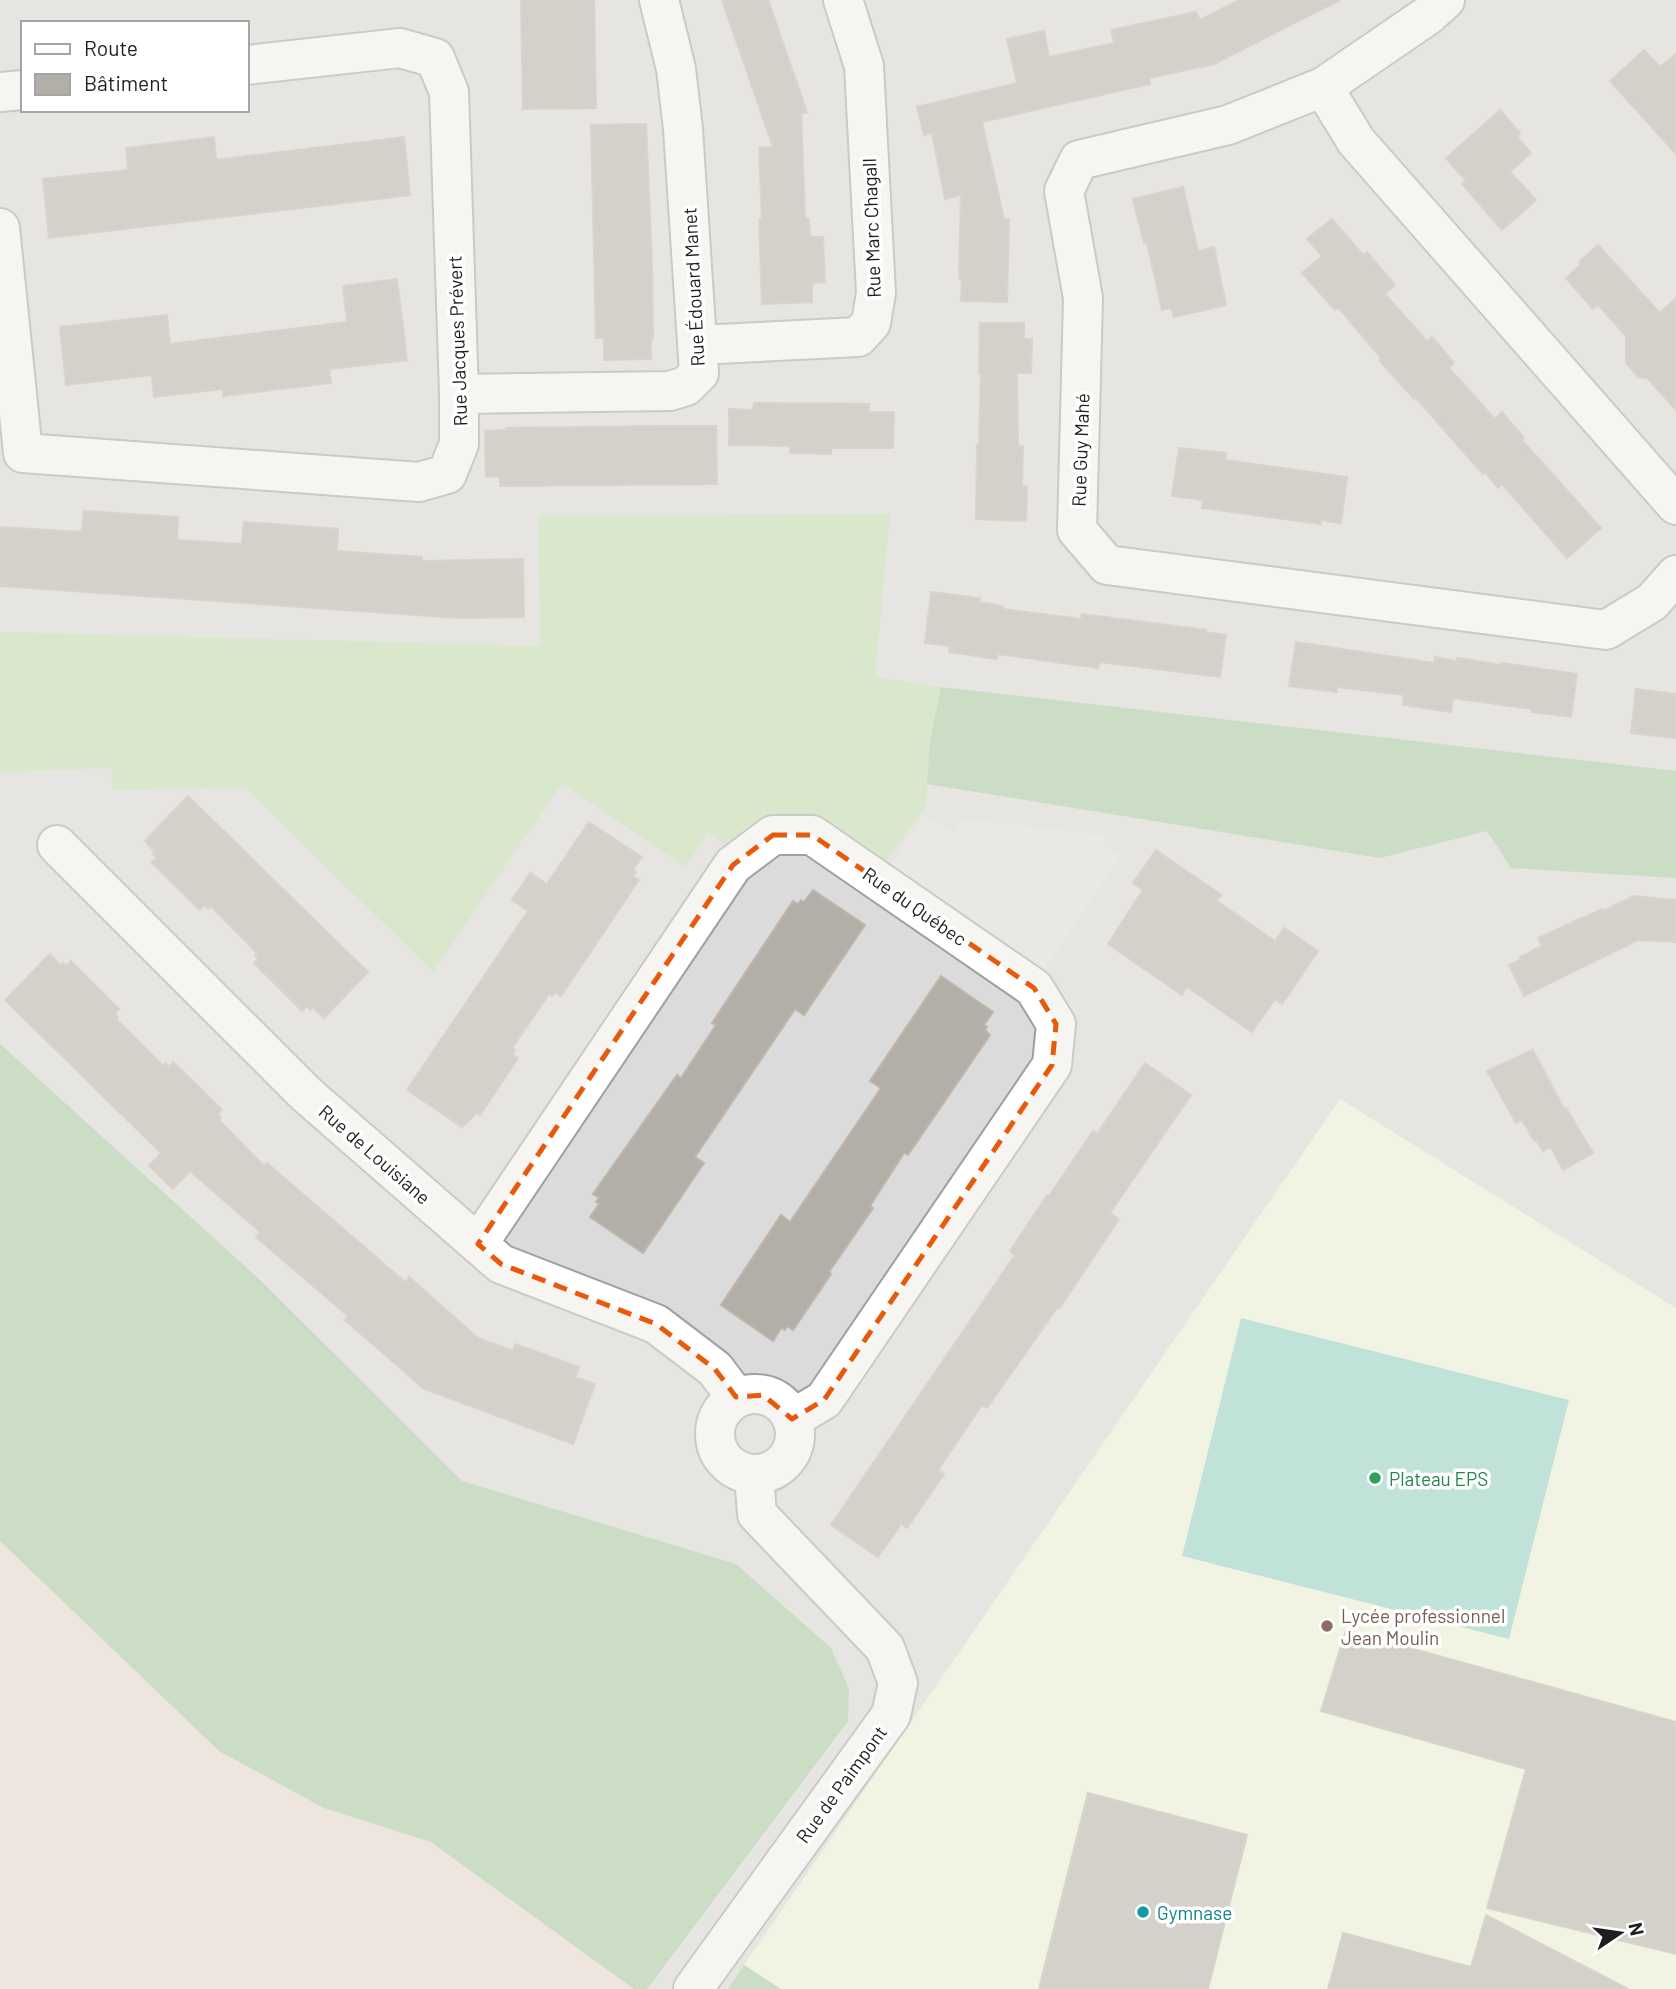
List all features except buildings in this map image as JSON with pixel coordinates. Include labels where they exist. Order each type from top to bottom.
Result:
[{"type":"street","name":"Rue Édouard Manet","points":[[459,394],[670,391],[686,386],[699,373],[683,129],[676,69],[659,0]]},
{"type":"street","name":"Rue Marc Chagall","points":[[698,345],[858,337],[871,323],[876,293],[864,66],[842,0]]},
{"type":"street","name":"Rue Guy Mahé","points":[[1445,0],[1427,16],[1323,87],[1227,125],[1079,160],[1064,191],[1083,298],[1077,530],[1107,565],[1606,630],[1652,602],[1676,575]]},
{"type":"street","name":"Rue Jacques Prévert","points":[[0,228],[23,453],[419,482],[447,474],[459,444],[459,394],[449,92],[435,58],[400,48],[248,65]]},
{"type":"street","points":[[1323,87],[1356,141],[1676,505]]},
{"type":"street","points":[[0,92],[21,90]]},
{"type":"street","name":"Rue du Québec","points":[[478,1244],[733,865],[773,835],[812,835],[1034,989],[1056,1024],[1052,1065],[824,1400],[792,1419]]},
{"type":"street","name":"Rue de Louisiane","points":[[57,845],[306,1094],[501,1264],[656,1324],[715,1369],[736,1398]]},
{"type":"street","points":[[750,1394],[775,1399],[786,1408],[792,1419],[794,1445],[789,1457],[767,1474],[741,1473],[729,1466],[720,1456],[714,1430],[718,1416],[726,1405],[736,1398],[750,1394]]},
{"type":"street","name":"Rue de Paimpont","points":[[693,1989],[891,1715],[898,1683],[885,1648],[757,1514],[754,1475]]},
{"type":"highlighted area","points":[[773,835],[812,835],[1034,988],[1056,1024],[1052,1065],[824,1400],[792,1419],[763,1395],[736,1397],[715,1369],[656,1324],[501,1264],[478,1244],[733,865]]},
{"type":"shaded area","points":[[0,0],[1676,0],[1676,1989],[0,1989]]},
{"type":"shaded area","points":[[924,815],[953,833],[963,819],[1106,835],[1102,843],[1120,856],[1042,973],[888,869]]},
{"type":"shaded area","name":"Lycée professionnel Jean Moulin","points":[[1340,1099],[1676,1308],[1676,1989],[781,1989],[744,1965]]},
{"type":"shaded area","name":"Plateau EPS","points":[[1241,1318],[1569,1400],[1509,1639],[1182,1556]]},
{"type":"shaded area","points":[[0,1541],[219,1751],[324,1808],[431,1842],[634,1989],[0,1989]]},
{"type":"green space","points":[[890,514],[875,677],[941,687],[930,743],[926,807],[882,865],[762,822],[748,828],[728,846],[708,833],[685,867],[562,783],[433,972],[245,787],[113,790],[111,768],[0,772],[0,632],[540,646],[538,516]]},
{"type":"green space","points":[[941,687],[1676,771],[1676,878],[1511,868],[1487,831],[1380,858],[927,784],[930,742]]},
{"type":"green space","points":[[0,1044],[259,1279],[462,1481],[736,1564],[831,1648],[849,1689],[848,1721],[647,1989],[634,1989],[431,1842],[324,1808],[219,1751],[0,1541]]},
{"type":"green space","points":[[744,1965],[781,1989],[728,1989]]},
{"type":"place","name":"Plateau EPS","points":[[1375,1478]]},
{"type":"place","name":"Lycée professionnel Jean Moulin","points":[[1327,1626]]},
{"type":"place","name":"Gymnase","points":[[1143,1912]]}]
